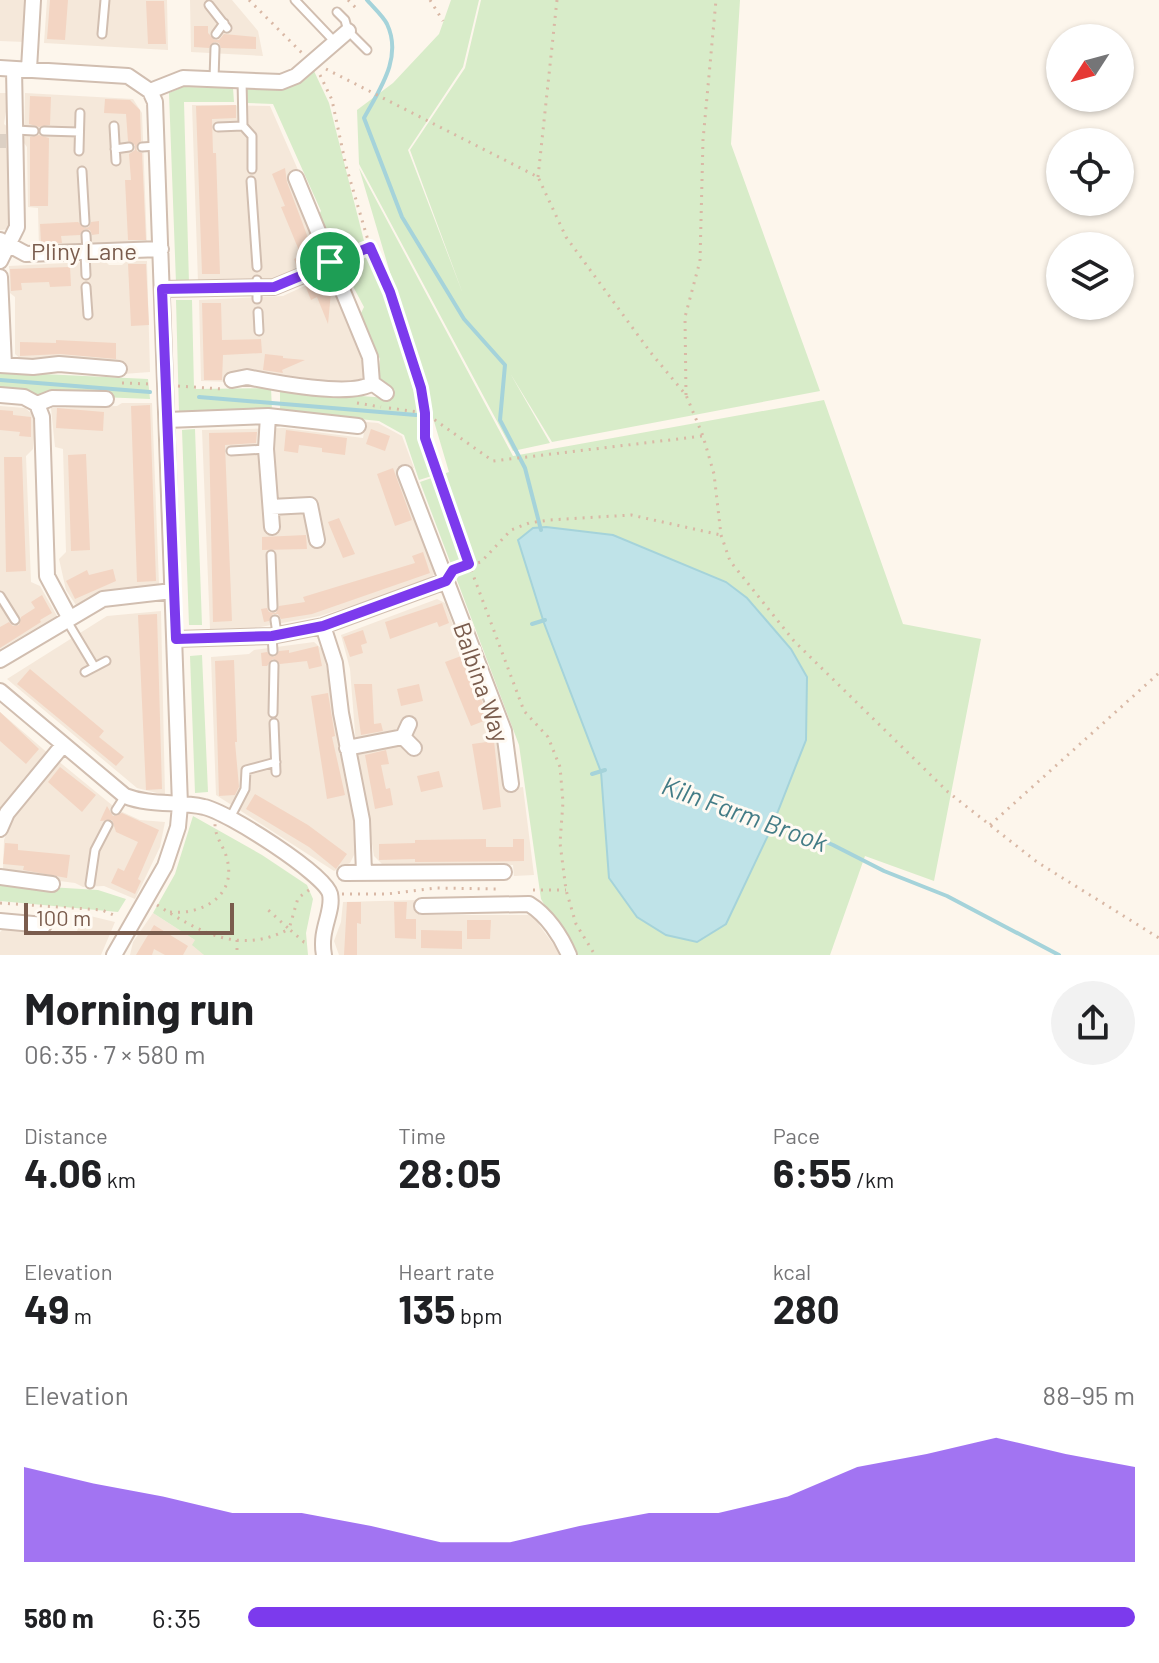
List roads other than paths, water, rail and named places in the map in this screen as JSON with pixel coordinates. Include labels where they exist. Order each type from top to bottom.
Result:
[{"type":"street","points":[[0,261],[4,242],[17,227],[12,137],[14,68],[33,0]]},
{"type":"street","points":[[150,91],[183,78],[281,82],[296,76],[348,31]]},
{"type":"street","points":[[14,68],[128,76],[150,91],[155,102],[149,146],[161,249],[180,805],[178,827],[165,866],[131,922],[119,953]]},
{"type":"street","points":[[296,178],[370,357],[372,383]]},
{"type":"street","name":"Pliny Lane","points":[[4,242],[26,254],[161,249]]},
{"type":"street","points":[[162,289],[274,287],[330,263]]},
{"type":"street","points":[[0,277],[2,365],[33,367],[59,364],[119,369]]},
{"type":"street","points":[[232,380],[247,377],[344,389],[366,388],[372,383]]},
{"type":"street","points":[[372,383],[386,393]]},
{"type":"street","points":[[0,395],[24,397],[37,404],[42,417],[47,576],[68,618]]},
{"type":"street","points":[[37,404],[52,398],[106,399]]},
{"type":"street","points":[[167,420],[268,416],[358,426]]},
{"type":"street","points":[[268,416],[266,449],[272,527]]},
{"type":"street","name":"Balbina Way","points":[[405,473],[504,731],[511,784]]},
{"type":"street","points":[[271,507],[310,505],[317,540]]},
{"type":"street","points":[[176,639],[323,626],[446,581]]},
{"type":"street","points":[[0,660],[26,638],[103,599],[172,591]]},
{"type":"street","points":[[323,626],[335,663],[347,748],[362,820],[364,873]]},
{"type":"street","points":[[0,691],[125,796],[142,802],[206,807],[312,872],[330,894],[330,910],[323,927],[323,949]]},
{"type":"street","points":[[347,748],[406,730],[414,748]]},
{"type":"street","points":[[1,823],[63,745]]},
{"type":"street","points":[[345,873],[504,872]]},
{"type":"street","points":[[0,877],[52,884]]},
{"type":"street","points":[[422,906],[529,904],[539,910],[564,943],[569,955]]},
{"type":"street","points":[[0,921],[44,925]]},
{"type":"lane","points":[[102,34],[105,0]]},
{"type":"lane","points":[[295,0],[334,41]]},
{"type":"lane","points":[[209,5],[226,25],[216,34]]},
{"type":"lane","points":[[337,12],[345,20],[348,31],[367,50]]},
{"type":"lane","points":[[214,79],[215,48]]},
{"type":"lane","points":[[242,80],[243,126],[252,136],[252,169]]},
{"type":"lane","points":[[79,151],[80,113]]},
{"type":"lane","points":[[114,126],[116,161]]},
{"type":"lane","points":[[218,127],[243,126]]},
{"type":"lane","points":[[12,137],[34,131]]},
{"type":"lane","points":[[44,131],[79,132]]},
{"type":"lane","points":[[115,149],[129,147]]},
{"type":"lane","points":[[82,171],[85,222]]},
{"type":"lane","points":[[251,181],[257,267]]},
{"type":"lane","points":[[86,235],[86,275]]},
{"type":"lane","points":[[86,287],[88,315]]},
{"type":"lane","points":[[258,312],[259,331]]},
{"type":"lane","points":[[231,451],[266,449]]},
{"type":"lane","points":[[271,555],[273,607]]},
{"type":"lane","points":[[0,597],[15,620]]},
{"type":"lane","points":[[68,618],[94,666]]},
{"type":"lane","points":[[273,651],[275,630]]},
{"type":"lane","points":[[85,672],[106,661]]},
{"type":"lane","points":[[273,713],[274,665]]},
{"type":"lane","points":[[274,723],[276,772]]},
{"type":"lane","points":[[223,815],[245,789],[246,770],[276,762]]},
{"type":"lane","points":[[116,810],[125,796]]},
{"type":"lane","points":[[90,884],[95,850],[108,825]]},
{"type":"water","points":[[533,528],[613,535],[726,582],[747,598],[791,649],[807,677],[806,740],[771,829],[726,924],[697,942],[666,935],[637,917],[609,878],[601,772],[544,623],[518,540]]},
{"type":"waterway","name":"Kiln Farm Brook","points":[[367,0],[387,24],[392,49],[387,73],[364,118],[402,217],[464,319],[505,365],[500,420],[525,468],[541,530]]},
{"type":"waterway","points":[[0,380],[150,392]]},
{"type":"waterway","points":[[199,397],[416,415]]},
{"type":"waterway","points":[[532,624],[545,620]]},
{"type":"waterway","points":[[592,774],[605,770]]},
{"type":"waterway","name":"Kiln Farm Brook","points":[[772,819],[884,871],[947,896],[1059,955]]},
{"type":"tunnel","points":[[0,141],[6,141]]}]
